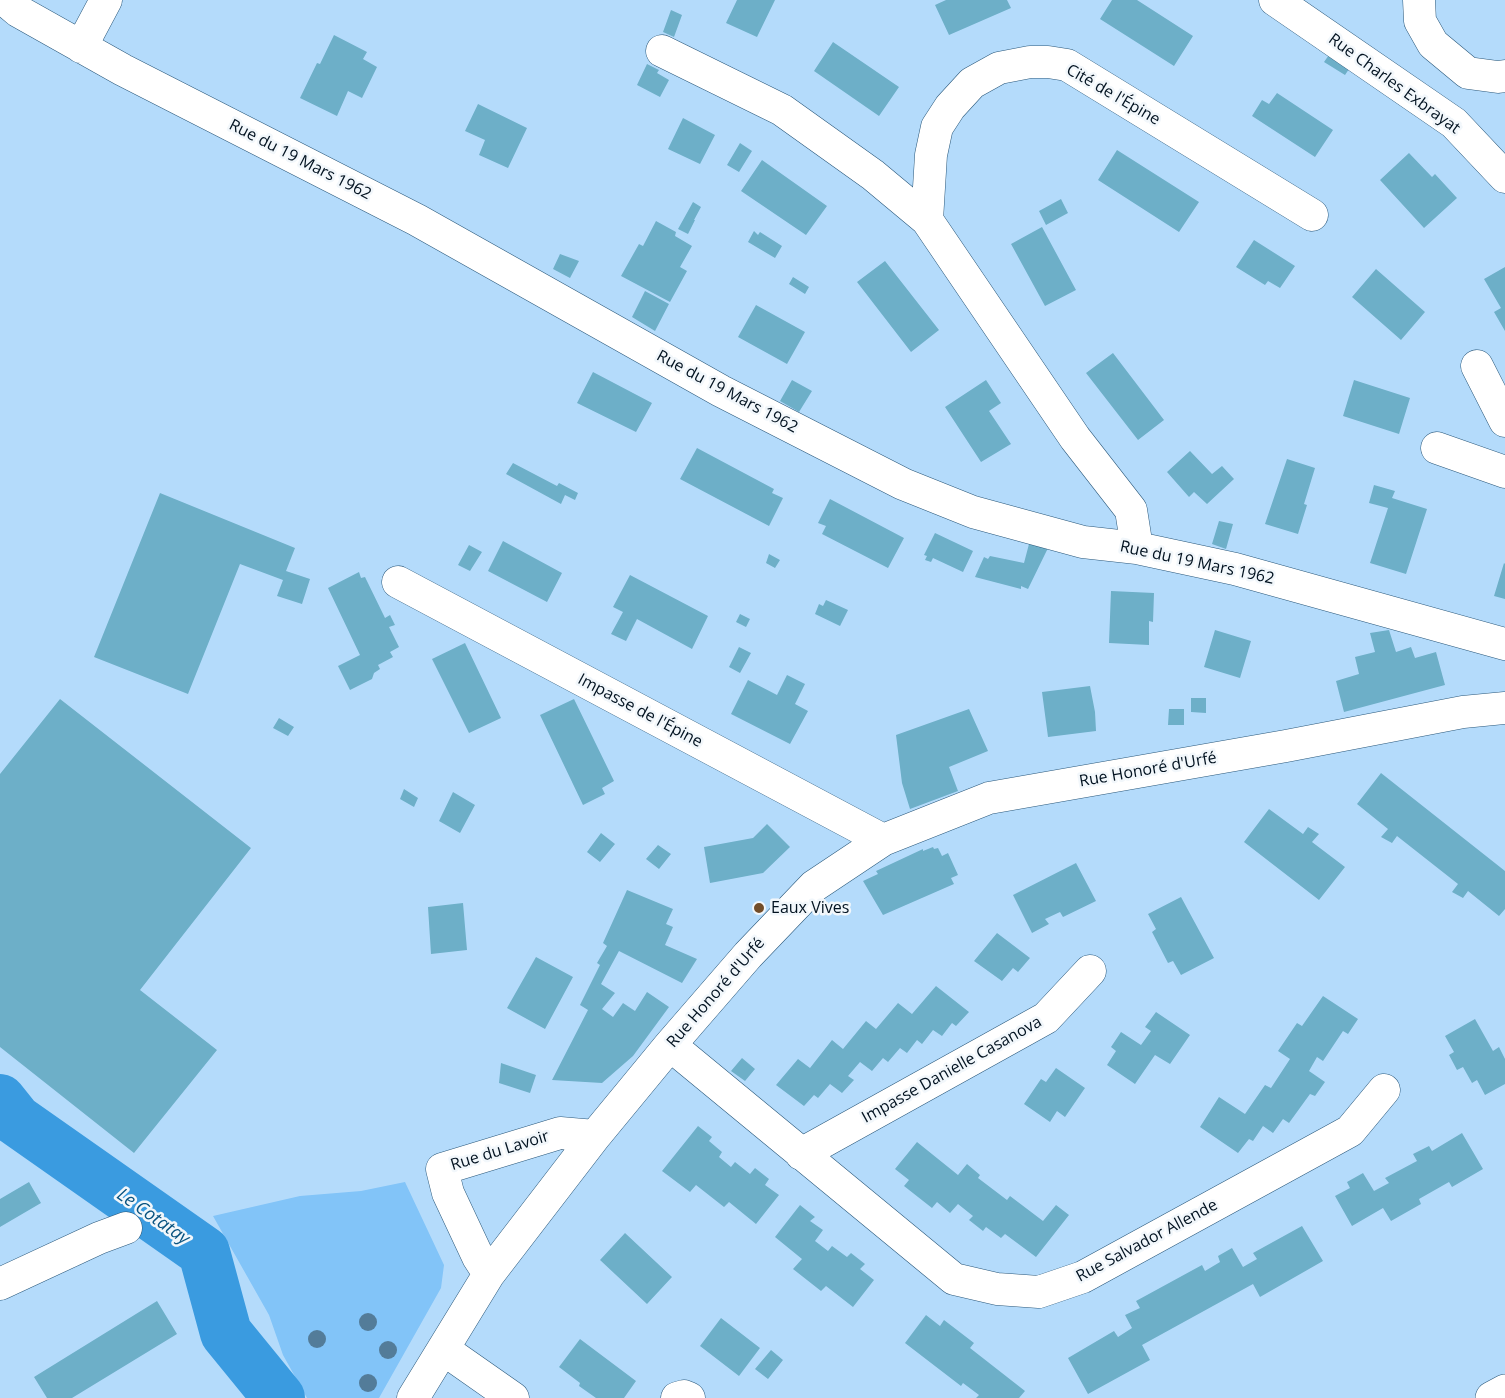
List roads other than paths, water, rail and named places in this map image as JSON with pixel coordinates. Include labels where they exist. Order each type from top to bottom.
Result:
[{"type":"highway","points":[[1492,1398],[1505,1391]]},
{"type":"street","name":"Rue du 19 Mars 1962","points":[[5,0],[18,11],[123,70],[417,220],[721,391],[903,484],[973,512],[1083,542],[1137,548],[1235,569],[1505,644]]},
{"type":"street","points":[[81,46],[106,0]]},
{"type":"street","name":"Rue Charles Exbrayat","points":[[1275,0],[1454,123],[1505,177]]},
{"type":"street","points":[[1419,0],[1420,21],[1432,44],[1468,73],[1505,76]]},
{"type":"street","points":[[662,51],[782,110],[873,175],[927,220],[1075,438],[1131,510],[1137,548]]},
{"type":"street","name":"Cité de l'Épine","points":[[927,220],[931,155],[937,128],[950,107],[972,83],[999,68],[1030,62],[1067,65],[1312,215]]},
{"type":"street","points":[[1477,366],[1505,420]]},
{"type":"street","points":[[1437,448],[1505,472]]},
{"type":"street","name":"Impasse de l'Épine","points":[[398,582],[883,840]]},
{"type":"street","name":"Rue Honoré d'Urfé","points":[[413,1398],[489,1274],[595,1136],[670,1045],[748,955],[814,886],[883,840],[989,798],[1286,746],[1463,712],[1505,708]]},
{"type":"street","name":"Impasse Danielle Casanova","points":[[801,1154],[1046,1018],[1090,971]]},
{"type":"street","name":"Rue Salvador Allende","points":[[670,1045],[954,1279],[997,1289],[1039,1292],[1083,1277],[1350,1131],[1384,1090]]},
{"type":"street","name":"Rue du Lavoir","points":[[489,1274],[478,1257],[448,1193],[442,1169],[560,1133],[595,1136]]},
{"type":"street","points":[[0,1284],[99,1238],[126,1228]]},
{"type":"street","points":[[443,1349],[513,1398]]},
{"type":"street","points":[[677,1398],[684,1396],[688,1398]]},
{"type":"waterway","name":"Le Cotatay","points":[[0,1100],[16,1120],[204,1252],[226,1333],[279,1398]]},
{"type":"place","name":"Eaux Vives","points":[[759,908]]}]
